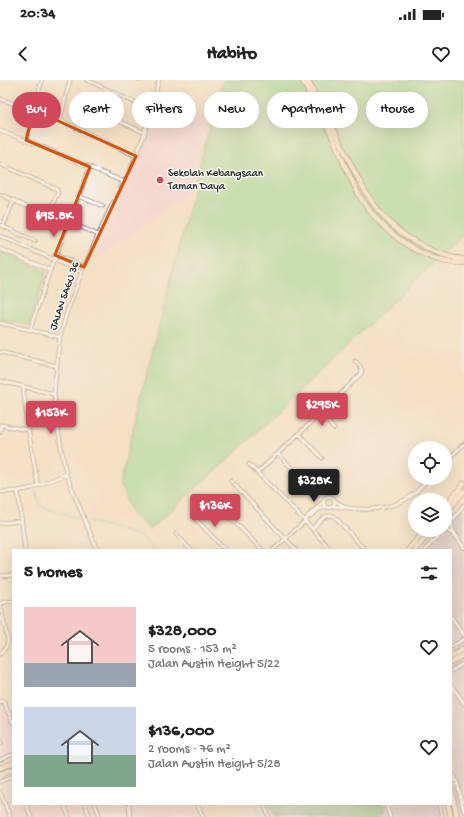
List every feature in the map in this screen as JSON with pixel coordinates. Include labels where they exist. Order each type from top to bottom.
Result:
[{"type":"street","points":[[39,92],[42,80]]},
{"type":"street","points":[[61,116],[70,80]]},
{"type":"street","points":[[87,80],[132,101]]},
{"type":"street","name":"JALAN SAGU 36","points":[[156,92],[159,80]]},
{"type":"street","points":[[302,80],[332,137],[353,183],[362,199],[385,228],[414,248],[429,256],[444,262],[464,263]]},
{"type":"street","points":[[307,80],[335,132],[358,180],[381,214],[392,226],[421,245],[455,259],[464,259]]},
{"type":"street","points":[[0,99],[12,103]]},
{"type":"street","points":[[61,120],[136,156]]},
{"type":"street","points":[[124,123],[145,133]]},
{"type":"street","points":[[26,140],[29,128]]},
{"type":"street","name":"JALAN SAGU 36","points":[[97,549],[66,474],[57,425],[54,394],[60,337],[67,312],[84,267],[98,234],[136,156],[147,128]]},
{"type":"street","points":[[0,131],[26,140],[124,182]]},
{"type":"street","points":[[0,164],[58,190],[47,215],[44,215],[0,194]]},
{"type":"street","points":[[30,330],[55,255],[90,167]]},
{"type":"street","points":[[78,196],[102,206]]},
{"type":"street","points":[[14,200],[1,225],[35,241]]},
{"type":"street","points":[[68,221],[98,234]]},
{"type":"street","points":[[0,236],[82,272]]},
{"type":"street","points":[[0,249],[50,270]]},
{"type":"street","points":[[55,255],[84,267]]},
{"type":"street","points":[[0,323],[60,337]]},
{"type":"street","points":[[0,352],[57,366]]},
{"type":"street","points":[[257,473],[361,374],[361,367],[355,361]]},
{"type":"street","points":[[0,381],[54,394]]},
{"type":"street","points":[[23,387],[28,430],[38,486]]},
{"type":"street","points":[[340,395],[344,401]]},
{"type":"street","points":[[320,414],[334,429]]},
{"type":"street","points":[[0,432],[1,425],[28,430]]},
{"type":"street","points":[[299,434],[322,458]]},
{"type":"street","points":[[452,455],[464,444]]},
{"type":"street","points":[[278,454],[316,493]]},
{"type":"street","points":[[249,464],[306,519],[312,529],[330,549]]},
{"type":"street","points":[[0,492],[18,491],[32,488],[66,474]]},
{"type":"street","points":[[231,481],[295,549]]},
{"type":"street","points":[[452,498],[464,483]]},
{"type":"street","points":[[306,519],[320,508],[330,508],[333,506],[366,510],[396,504],[410,497],[422,485]]},
{"type":"street","points":[[18,491],[24,549]]},
{"type":"street","points":[[452,506],[464,491]]},
{"type":"street","points":[[274,549],[326,498],[332,498],[346,507]]},
{"type":"street","points":[[213,500],[261,549]]},
{"type":"street","points":[[333,506],[335,504],[334,500]]},
{"type":"street","points":[[324,501],[326,507]]},
{"type":"street","points":[[452,521],[464,505]]},
{"type":"street","points":[[312,529],[328,515],[334,516],[365,549]]},
{"type":"street","points":[[194,517],[225,549]]},
{"type":"street","points":[[0,522],[21,521]]},
{"type":"street","points":[[452,528],[464,548]]},
{"type":"street","points":[[176,534],[190,549]]},
{"type":"street","points":[[452,534],[459,540]]},
{"type":"street","points":[[409,549],[419,537]]},
{"type":"street","points":[[416,549],[426,537]]},
{"type":"street","points":[[426,549],[437,537]]},
{"type":"street","points":[[0,576],[12,575]]},
{"type":"street","points":[[0,654],[6,647],[8,641],[0,603],[12,601]]},
{"type":"street","points":[[452,618],[464,635]]},
{"type":"street","points":[[452,646],[464,639]]},
{"type":"street","points":[[452,656],[464,648]]},
{"type":"street","points":[[452,662],[464,654]]},
{"type":"street","points":[[452,670],[464,663]]},
{"type":"street","points":[[452,686],[464,703]]},
{"type":"street","points":[[1,700],[4,702],[12,721]]},
{"type":"street","points":[[0,740],[0,744]]},
{"type":"street","points":[[0,760],[12,754]]},
{"type":"street","points":[[0,768],[12,763]]},
{"type":"street","points":[[0,774],[12,772]]},
{"type":"street","points":[[0,782],[12,773]]},
{"type":"street","points":[[452,773],[457,782],[464,812]]},
{"type":"street","points":[[0,792],[10,817]]},
{"type":"street","points":[[452,794],[457,817]]},
{"type":"street","points":[[26,805],[31,817]]},
{"type":"street","points":[[64,805],[69,817]]},
{"type":"street","points":[[85,805],[90,817]]},
{"type":"street","points":[[94,805],[100,817]]},
{"type":"street","points":[[129,805],[130,817]]},
{"type":"street","points":[[197,805],[203,817]]},
{"type":"street","points":[[264,805],[269,817]]},
{"type":"street","points":[[386,805],[390,817]]},
{"type":"street","points":[[439,805],[442,817]]},
{"type":"street","points":[[448,805],[452,817]]},
{"type":"highlighted area","points":[[34,110],[136,156],[84,267],[55,255],[90,167],[26,140]]},
{"type":"shaded area","name":"Sekolah Kebangsaan Taman Daya","points":[[196,114],[204,118],[204,128],[206,128],[195,172],[189,189],[186,195],[92,262],[115,207],[137,164],[151,128],[196,128]]},
{"type":"shaded area","points":[[464,500],[464,817],[461,817],[452,783],[452,549],[422,549],[432,537],[452,537],[452,514]]},
{"type":"shaded area","points":[[0,699],[5,701],[12,718],[12,756],[0,761]]},
{"type":"shaded area","points":[[12,774],[12,805],[193,805],[198,817],[0,817],[0,779]]},
{"type":"shaded area","points":[[443,805],[447,817],[377,817],[380,816],[384,806]]},
{"type":"green space","points":[[223,80],[464,80],[464,234],[224,463],[150,529],[133,515],[120,485],[205,144],[210,128],[259,128],[259,92],[220,92]]},
{"type":"green space","points":[[0,251],[46,272],[29,325],[0,319]]},
{"type":"green space","points":[[268,805],[384,805],[385,810],[380,816],[377,817],[273,817]]},
{"type":"waterway","points":[[36,492],[42,507],[78,518]]},
{"type":"waterway","points":[[89,521],[140,536],[151,546],[152,549]]},
{"type":"waterway","points":[[255,805],[260,817]]},
{"type":"place","name":"Sekolah Kebangsaan Taman Daya","points":[[160,180]]}]
